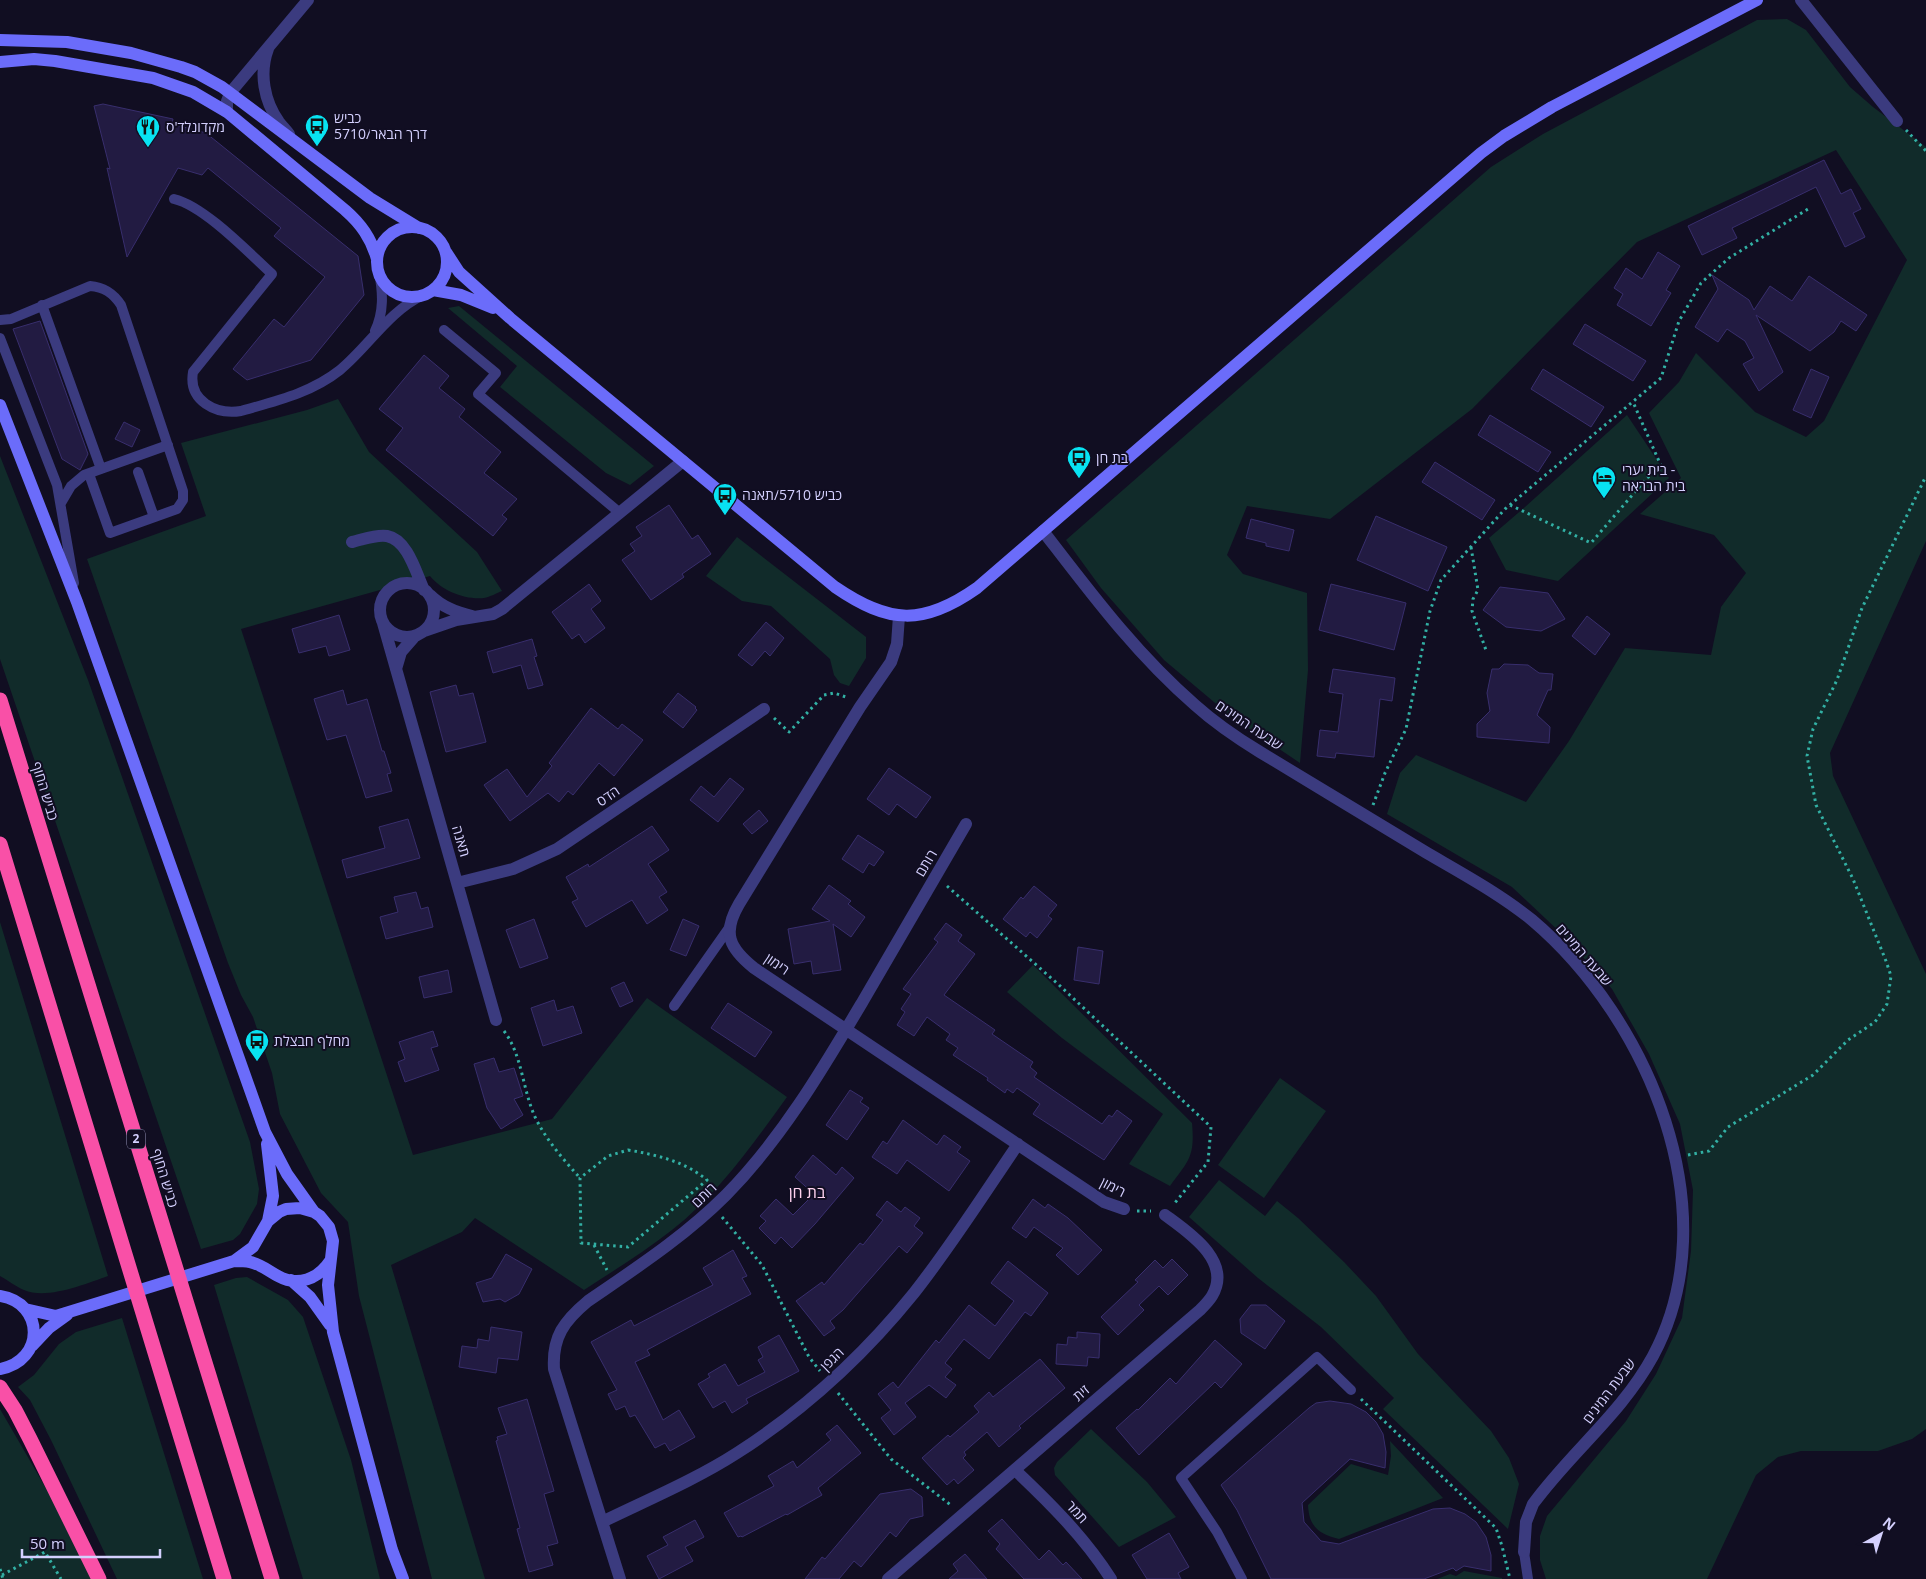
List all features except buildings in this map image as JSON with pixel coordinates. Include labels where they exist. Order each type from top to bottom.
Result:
[{"type":"highway","name":"כביש החוף","points":[[0,700],[272,1579]]},
{"type":"highway","points":[[0,844],[224,1579]]},
{"type":"highway","points":[[0,1387],[30,1439],[99,1579]]},
{"type":"main road","points":[[0,40],[67,42],[131,53],[195,72],[230,93],[370,198],[419,228],[434,234],[459,272],[510,318],[835,587],[871,608],[900,616],[923,615],[941,610],[959,601],[977,588],[1481,153],[1504,136],[1552,107],[1756,0]]},
{"type":"main road","points":[[0,62],[34,59],[56,60],[153,78],[193,92],[227,112],[357,221],[368,235],[377,259],[378,272],[385,284],[396,293],[409,297],[428,293],[452,293],[490,306],[510,318]]},
{"type":"main road","points":[[377,259],[381,246],[390,235],[402,228],[419,228]]},
{"type":"main road","points":[[428,293],[440,284],[446,272],[446,252]]},
{"type":"main road","points":[[0,405],[77,602],[265,1132],[287,1174],[314,1212],[325,1221],[332,1234],[333,1248],[330,1261],[328,1294],[333,1332],[392,1550],[397,1579]]},
{"type":"main road","points":[[228,1263],[253,1247],[268,1221],[273,1196],[272,1175],[265,1132]]},
{"type":"main road","points":[[268,1221],[286,1209],[300,1208],[314,1212]]},
{"type":"main road","points":[[261,1234],[261,1255],[264,1262],[274,1273]]},
{"type":"main road","points":[[25,1309],[56,1316],[228,1263],[250,1262],[291,1280],[301,1281],[320,1273],[330,1261]]},
{"type":"main road","points":[[291,1280],[310,1296],[333,1332]]},
{"type":"main road","points":[[0,1295],[11,1298],[25,1309],[31,1318],[34,1328],[31,1348]]},
{"type":"main road","points":[[0,1369],[17,1363],[49,1328],[72,1312]]},
{"type":"main road","points":[[392,1550],[403,1579]]},
{"type":"street","points":[[227,112],[227,101],[230,93],[308,0]]},
{"type":"street","points":[[1801,0],[1897,121]]},
{"type":"street","points":[[270,44],[264,66],[265,89],[272,110],[292,139]]},
{"type":"street","points":[[477,616],[452,610],[435,601],[426,591],[409,583],[399,584],[390,590],[383,598],[380,608],[383,623],[395,634],[405,637],[419,634],[456,620],[492,614],[502,609],[683,461]]},
{"type":"street","name":"שבעת המינים","points":[[1043,530],[1114,622],[1167,680],[1196,706],[1260,752],[1513,905],[1532,920],[1565,952],[1594,986],[1633,1047],[1658,1099],[1676,1157],[1682,1213],[1682,1256],[1676,1293],[1663,1334],[1653,1356],[1628,1395],[1534,1504],[1526,1522],[1524,1552]]},
{"type":"street","points":[[352,542],[380,536],[388,536],[396,541],[405,548],[433,602],[434,613],[431,623],[401,652],[396,669]]},
{"type":"street","points":[[729,928],[739,904],[863,703],[891,662],[897,644],[900,616]]},
{"type":"street","name":"תאנה","points":[[383,623],[496,1020]]},
{"type":"street","name":"הדס","points":[[457,883],[513,869],[557,849],[764,709]]},
{"type":"street","name":"רותם","points":[[620,1579],[554,1369],[553,1355],[558,1336],[568,1320],[588,1301],[667,1247],[698,1222],[753,1165],[803,1099],[966,824]]},
{"type":"street","name":"רימון","points":[[729,928],[732,944],[744,960],[1104,1202],[1124,1210]]},
{"type":"street","name":"הגפן","points":[[602,1522],[702,1473],[736,1453],[776,1426],[832,1380],[881,1330],[937,1263],[1018,1144]]},
{"type":"street","name":"זית","points":[[888,1579],[1200,1310],[1212,1296],[1218,1282],[1217,1268],[1211,1256],[1190,1234],[1164,1215]]},
{"type":"street","name":"תמר","points":[[1015,1470],[1083,1540],[1111,1579]]},
{"type":"lane","points":[[174,199],[184,202],[206,216],[272,274],[193,372],[192,379],[197,395],[211,408],[230,413],[303,392],[322,383],[340,370],[406,304],[428,293]]},
{"type":"lane","points":[[374,334],[382,302],[378,272]]},
{"type":"lane","points":[[0,320],[12,319],[90,286],[103,288],[116,298],[121,306],[183,491],[183,500],[177,509],[110,533],[89,474]]},
{"type":"lane","points":[[42,306],[101,469]]},
{"type":"lane","points":[[444,330],[496,373],[478,394],[620,513]]},
{"type":"lane","points":[[0,338],[57,485],[77,602]]},
{"type":"lane","points":[[60,503],[76,480],[168,445]]},
{"type":"lane","points":[[138,472],[154,517]]},
{"type":"lane","points":[[674,1006],[729,928]]},
{"type":"lane","points":[[1242,1579],[1217,1532],[1180,1478],[1317,1357],[1352,1390]]},
{"type":"lane","name":"שבעת המינים","points":[[1524,1552],[1528,1579]]},
{"type":"path","points":[[1897,121],[1926,151]]},
{"type":"path","points":[[1368,817],[1385,773],[1406,729],[1430,610],[1441,580],[1470,546],[1510,505],[1661,378],[1679,321],[1701,283],[1729,258],[1808,209]]},
{"type":"path","points":[[1510,505],[1591,543],[1648,478],[1662,468],[1633,402]]},
{"type":"path","points":[[1676,1157],[1709,1151],[1728,1127],[1813,1075],[1848,1040],[1875,1022],[1887,1004],[1891,976],[1886,960],[1853,879],[1816,805],[1807,756],[1813,729],[1837,680],[1862,608],[1926,476]]},
{"type":"path","points":[[1470,546],[1478,590],[1473,599],[1472,612],[1487,653]]},
{"type":"path","points":[[764,709],[789,732],[824,696],[834,693],[863,703]]},
{"type":"path","points":[[936,876],[1059,985],[1211,1127],[1208,1162],[1164,1215],[1155,1210],[1124,1210]]},
{"type":"path","points":[[496,1020],[512,1042],[536,1118],[556,1150],[580,1178],[581,1243],[628,1247],[707,1180],[694,1170],[657,1155],[628,1150],[608,1156],[580,1178]]},
{"type":"path","points":[[594,1244],[614,1284]]},
{"type":"path","points":[[1352,1390],[1496,1528],[1510,1579]]},
{"type":"path","points":[[0,1569],[3,1577],[45,1552],[61,1579]]},
{"type":"green space","points":[[1787,19],[1806,30],[1850,87],[1926,147],[1926,541],[1830,753],[1833,776],[1926,974],[1926,1429],[1912,1439],[1878,1451],[1801,1451],[1778,1457],[1756,1475],[1707,1579],[1546,1579],[1540,1560],[1540,1536],[1547,1516],[1626,1421],[1656,1374],[1682,1318],[1691,1251],[1693,1190],[1680,1124],[1649,1054],[1612,989],[1563,935],[1512,887],[1387,814],[1400,773],[1416,755],[1526,802],[1569,741],[1625,648],[1711,655],[1721,607],[1746,573],[1714,535],[1640,514],[1681,478],[1649,413],[1679,382],[1696,353],[1755,412],[1806,437],[1824,421],[1907,260],[1836,150],[1637,242],[1472,409],[1330,519],[1247,506],[1227,555],[1243,574],[1307,593],[1308,670],[1300,763],[1233,718],[1164,660],[1101,588],[1066,540],[1491,167],[1543,134],[1757,20]]},
{"type":"green space","points":[[459,306],[654,466],[630,485],[606,473],[500,387],[517,366],[448,308]]},
{"type":"green space","points":[[338,399],[369,452],[477,552],[502,591],[484,598],[469,598],[447,590],[430,576],[241,629],[413,1155],[552,1119],[647,998],[787,1097],[734,1168],[705,1201],[651,1246],[584,1290],[475,1218],[462,1232],[391,1265],[485,1579],[432,1579],[359,1296],[348,1222],[321,1193],[280,1114],[272,1073],[253,1017],[241,995],[228,963],[87,559],[206,516],[181,443],[307,410]]},
{"type":"green space","points":[[1627,415],[1669,478],[1558,581],[1506,570],[1489,538]]},
{"type":"green space","points":[[0,456],[88,680],[250,1142],[259,1189],[257,1204],[240,1234],[233,1240],[201,1249],[0,659]]},
{"type":"green space","points":[[737,537],[866,637],[866,658],[849,686],[840,683],[834,675],[830,659],[771,606],[742,601],[706,576]]},
{"type":"green space","points":[[0,922],[108,1276],[77,1287],[55,1292],[33,1293],[18,1287],[0,1276]]},
{"type":"green space","points":[[1033,965],[1192,1123],[1193,1134],[1189,1158],[1170,1186],[1129,1164],[1163,1114],[1062,1038],[1007,992]]},
{"type":"green space","points":[[1280,1078],[1326,1111],[1264,1198],[1218,1165]]},
{"type":"green space","points":[[1219,1180],[1265,1216],[1277,1201],[1298,1218],[1376,1296],[1418,1354],[1491,1431],[1509,1458],[1519,1484],[1508,1529],[1383,1409],[1394,1398],[1321,1327],[1258,1278],[1189,1217]]},
{"type":"green space","points":[[247,1277],[288,1300],[303,1317],[351,1460],[380,1579],[303,1579],[214,1285],[236,1278]]},
{"type":"green space","points":[[122,1318],[203,1579],[117,1579],[51,1440],[30,1400],[18,1387],[34,1375],[59,1344],[76,1332]]},
{"type":"green space","points":[[0,1409],[51,1497],[93,1579],[0,1579]]},
{"type":"green space","points":[[1091,1429],[1147,1482],[1176,1517],[1119,1547],[1055,1475],[1054,1468],[1057,1462]]},
{"type":"green space","points":[[1390,1441],[1443,1498],[1339,1539],[1326,1535],[1316,1528],[1310,1519],[1308,1505],[1351,1464],[1388,1475],[1391,1456]]},
{"type":"green space","points":[[1464,1571],[1502,1579],[1437,1579],[1450,1574],[1456,1576]]},
{"type":"place","name":"כביש 5710/דרך הבאר","points":[[317,147]]},
{"type":"place","name":"מקדונלד'ס","points":[[148,148]]},
{"type":"place","name":"בת חן","points":[[1079,479]]},
{"type":"place","name":"בית יערי - בית הבראה","points":[[1604,499]]},
{"type":"place","name":"כביש 5710/תאנה","points":[[725,516]]},
{"type":"place","name":"מחלף חבצלת","points":[[257,1062]]},
{"type":"district","name":"בת חן","points":[[807,1192]]}]
